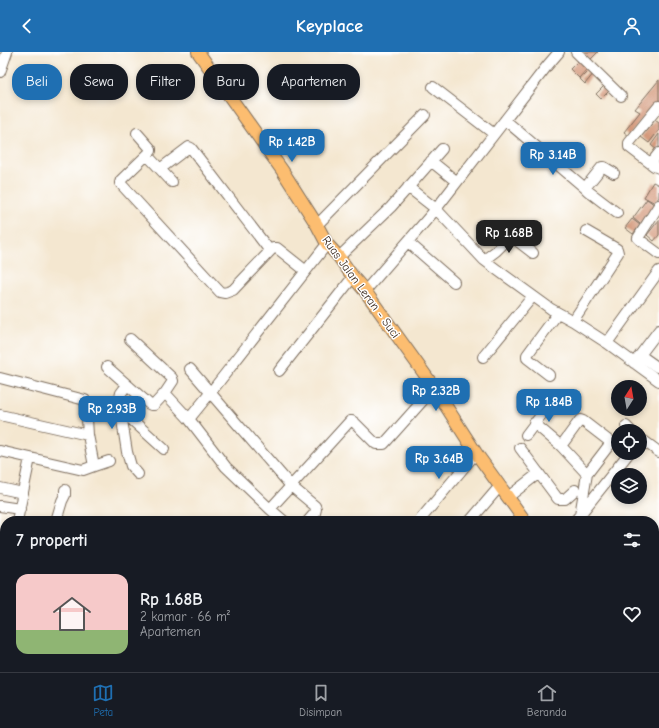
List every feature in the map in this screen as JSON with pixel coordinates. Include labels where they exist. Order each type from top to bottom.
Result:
[{"type":"main road","name":"Ruas Jalan Leran - Suci","points":[[198,52],[282,170],[317,225],[327,244],[365,291],[434,388],[476,453],[521,516]]},
{"type":"street","points":[[0,72],[7,52]]},
{"type":"street","points":[[365,291],[436,209],[559,52]]},
{"type":"street","points":[[576,52],[620,96]]},
{"type":"street","points":[[433,88],[494,134]]},
{"type":"street","points":[[659,106],[629,143],[629,147],[655,166],[659,153]]},
{"type":"street","points":[[317,225],[425,115]]},
{"type":"street","points":[[505,120],[616,213]]},
{"type":"street","points":[[137,133],[151,149],[150,152],[121,180],[120,183],[220,292],[225,293],[233,290],[273,248],[277,248],[306,271]]},
{"type":"street","points":[[160,169],[189,147],[191,148],[270,251]]},
{"type":"street","points":[[339,257],[391,207],[442,149]]},
{"type":"street","points":[[146,155],[172,182]]},
{"type":"street","points":[[431,161],[457,182]]},
{"type":"street","points":[[585,188],[602,167],[614,174]]},
{"type":"street","points":[[408,187],[436,209],[484,260],[533,296],[607,343],[637,359],[657,367]]},
{"type":"street","points":[[659,205],[638,238],[659,254]]},
{"type":"street","points":[[573,321],[618,253],[617,249],[586,231]]},
{"type":"street","points":[[484,260],[496,251],[511,236],[533,253]]},
{"type":"street","points":[[408,242],[454,282]]},
{"type":"street","points":[[189,419],[327,244]]},
{"type":"street","points":[[607,343],[659,271]]},
{"type":"street","points":[[280,371],[353,277]]},
{"type":"street","points":[[483,357],[533,296]]},
{"type":"street","points":[[549,375],[527,358],[527,356],[558,313]]},
{"type":"street","points":[[637,359],[659,330]]},
{"type":"street","points":[[107,367],[151,406],[154,405],[165,393],[173,381],[172,378],[130,339]]},
{"type":"street","points":[[637,359],[659,381]]},
{"type":"street","points":[[190,368],[291,486],[315,506],[315,513],[312,516]]},
{"type":"street","points":[[0,378],[85,400],[88,435],[94,466]]},
{"type":"street","points":[[127,385],[121,393],[119,400],[120,409],[127,452],[131,466],[138,474]]},
{"type":"street","points":[[270,510],[350,422],[352,421],[355,423],[376,444],[384,444],[434,388]]},
{"type":"street","points":[[165,393],[189,419],[226,467],[278,516]]},
{"type":"street","points":[[526,434],[554,398]]},
{"type":"street","points":[[120,409],[164,449]]},
{"type":"street","points":[[0,416],[88,435]]},
{"type":"street","points":[[561,446],[580,420],[610,441],[610,444],[587,474],[579,492],[578,516]]},
{"type":"street","points":[[534,423],[561,446],[587,474]]},
{"type":"street","points":[[647,444],[659,452]]},
{"type":"street","points":[[520,448],[558,499],[565,499],[579,492]]},
{"type":"street","points":[[0,451],[83,470],[109,461]]},
{"type":"street","points":[[423,516],[476,453]]},
{"type":"street","points":[[18,516],[30,458]]},
{"type":"street","points":[[580,516],[623,460]]},
{"type":"street","points":[[508,497],[539,473]]},
{"type":"street","points":[[474,516],[500,486]]},
{"type":"street","points":[[0,488],[23,493]]},
{"type":"street","points":[[57,516],[65,495],[65,490]]},
{"type":"street","points":[[579,492],[592,500]]},
{"type":"street","points":[[0,506],[20,509]]},
{"type":"building","points":[[582,52],[598,52],[590,60]]},
{"type":"building","points":[[579,60],[588,68],[579,78],[570,69]]},
{"type":"building","points":[[590,69],[594,73],[585,84],[580,79]]},
{"type":"building","points":[[659,80],[659,102],[646,118],[644,116],[629,136],[624,132],[640,112],[635,109]]},
{"type":"building","points":[[606,84],[611,89],[601,99],[596,94]]},
{"type":"building","points":[[655,120],[659,123],[659,130],[649,143],[641,137]]},
{"type":"building","points":[[659,134],[659,150],[658,151],[651,145]]},
{"type":"building","points":[[653,182],[659,185],[659,197],[655,203],[644,197]]},
{"type":"building","points":[[647,199],[655,205],[640,224],[633,218]]},
{"type":"building","points":[[632,219],[640,225],[633,234],[625,228]]},
{"type":"building","points":[[659,220],[659,235],[654,241],[647,235]]}]
